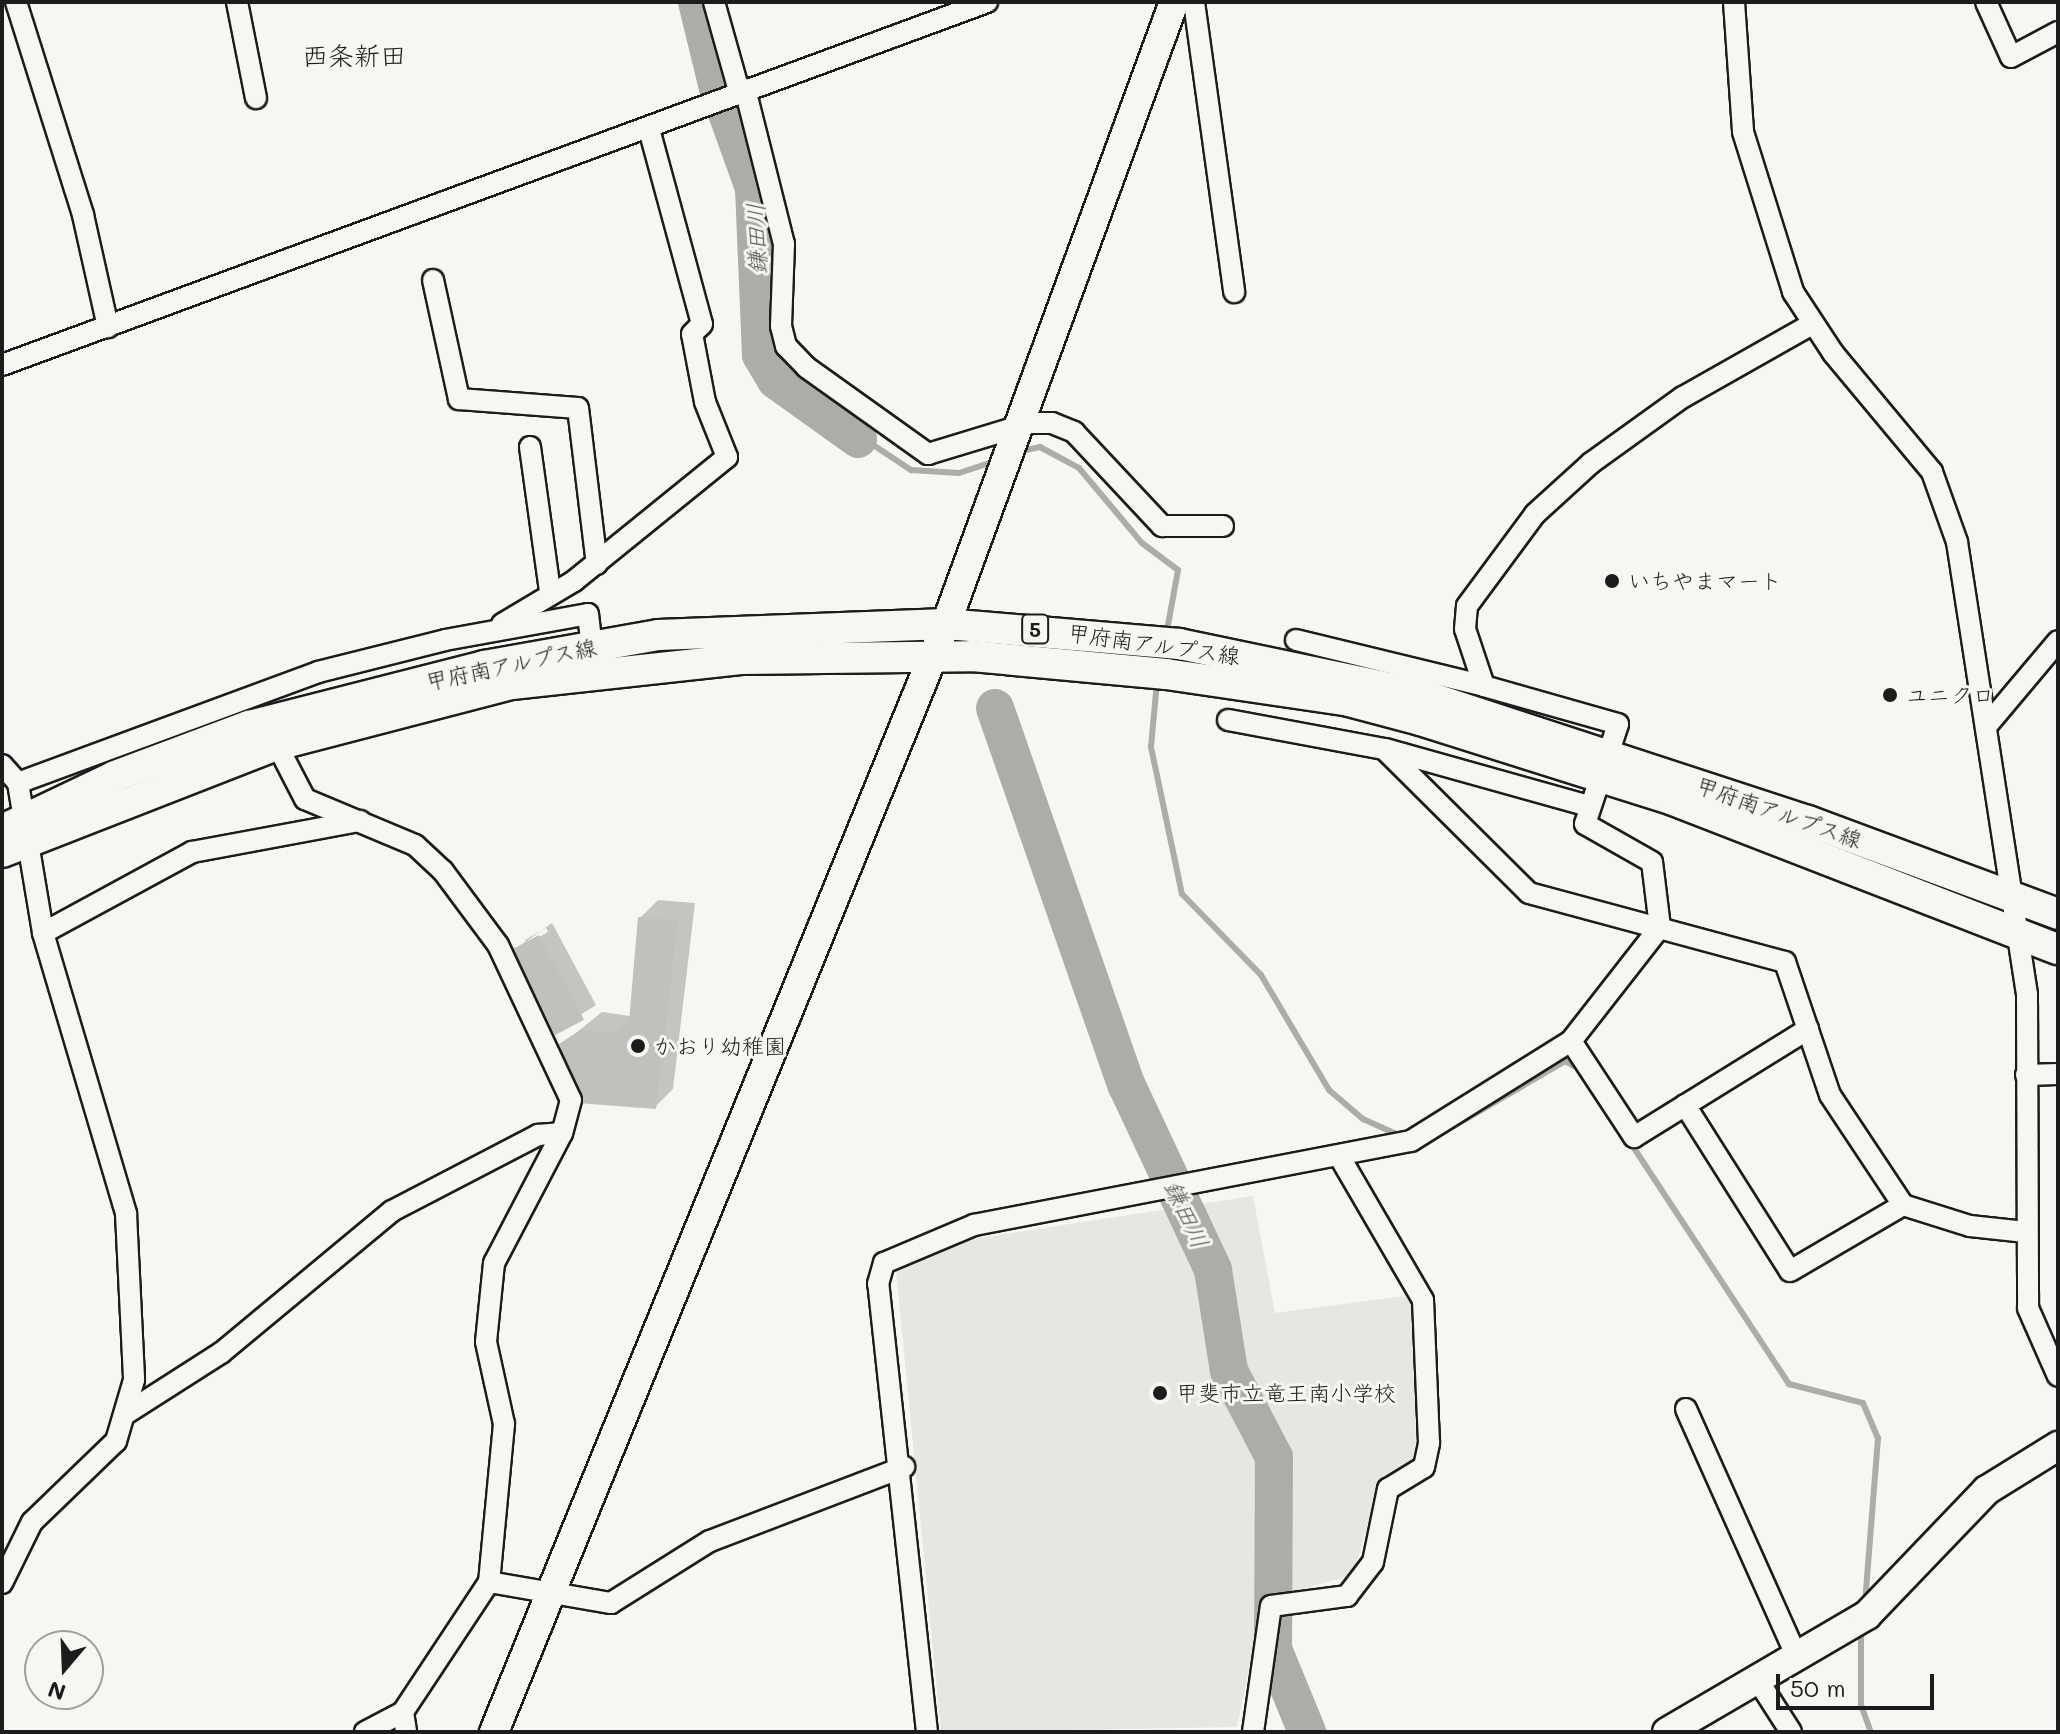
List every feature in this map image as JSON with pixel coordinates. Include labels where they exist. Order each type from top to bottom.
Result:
[{"type":"main road","name":"甲府南アルプス線","points":[[13,836],[277,745],[417,705],[593,660],[755,627],[946,624],[1086,631],[1261,660],[1419,694],[1604,764],[2058,949]]},
{"type":"main road","name":"甲府南アルプス線","points":[[13,836],[115,776],[249,726],[484,666],[593,660],[930,656],[1105,666],[1345,700],[1604,764],[2058,914]]},
{"type":"street","points":[[16,2],[83,215],[108,327]]},
{"type":"street","points":[[237,2],[256,98]]},
{"type":"street","points":[[714,2],[784,244],[777,298],[786,346],[928,454],[1052,423],[1074,432],[1162,526],[1223,526]]},
{"type":"street","points":[[2,365],[987,2]]},
{"type":"street","points":[[494,1732],[930,656],[946,624],[1174,2]]},
{"type":"street","points":[[1194,2],[1234,292]]},
{"type":"street","points":[[1734,2],[1750,159],[1793,292],[1812,324],[1908,436],[1948,505],[1989,723],[2020,934],[2026,1075],[2028,1308],[2058,1376]]},
{"type":"street","points":[[1986,2],[2011,57],[2058,32]]},
{"type":"street","points":[[488,632],[597,564],[727,457],[705,402],[692,334],[702,324],[649,129]]},
{"type":"street","points":[[433,280],[459,399],[578,408],[597,564]]},
{"type":"street","points":[[1484,686],[1465,629],[1467,606],[1535,514],[1683,397],[1812,324]]},
{"type":"street","points":[[530,447],[550,592]]},
{"type":"street","points":[[18,783],[318,672],[488,632],[588,614],[593,660]]},
{"type":"street","points":[[927,1732],[904,1467],[878,1284],[884,1263],[974,1225],[1320,1153],[1341,1159],[1411,1141],[1571,1041],[1660,927],[1652,862],[1593,834],[1585,824],[1618,724],[1484,686],[1296,640]]},
{"type":"street","points":[[1989,723],[2058,641]]},
{"type":"street","points":[[1228,720],[1384,749],[1589,806]]},
{"type":"street","points":[[277,745],[305,799],[415,845],[498,945],[565,1080],[571,1100],[562,1133],[494,1263],[486,1342],[504,1424],[489,1582],[405,1722],[365,1732]]},
{"type":"street","points":[[1384,749],[1529,893],[1785,962],[1830,1095],[1903,1205],[1970,1226],[2026,1232]]},
{"type":"street","points":[[2,765],[18,783],[13,836],[126,1214],[134,1380],[127,1413],[92,1471],[32,1522],[2,1583]]},
{"type":"street","points":[[43,933],[192,852],[360,821]]},
{"type":"street","points":[[1571,1041],[1634,1137],[1808,1029]]},
{"type":"street","points":[[2026,1075],[2058,1074]]},
{"type":"street","points":[[1685,1105],[1790,1271],[1903,1205]]},
{"type":"street","points":[[127,1413],[221,1353],[392,1211],[538,1135],[562,1133]]},
{"type":"street","points":[[1253,1732],[1271,1606],[1347,1596],[1373,1562],[1388,1489],[1424,1467],[1429,1443],[1423,1300],[1341,1159]]},
{"type":"street","points":[[1686,1409],[1798,1659]]},
{"type":"street","points":[[1670,1731],[1757,1679],[1798,1659],[1867,1615],[1987,1490],[2058,1446]]},
{"type":"street","points":[[489,1582],[611,1603],[710,1541],[904,1467]]},
{"type":"street","points":[[1757,1679],[1791,1732]]},
{"type":"shaded area","name":"甲斐市立竜王南小学校","points":[[1253,1196],[1275,1313],[1405,1296],[1414,1308],[1416,1473],[1381,1479],[1353,1575],[1263,1600],[1237,1727],[941,1732],[896,1270],[966,1240]]},
{"type":"building","points":[[638,917],[678,920],[656,1109],[577,1103],[559,1044],[582,1029],[610,1034],[629,1022]]},
{"type":"building","points":[[539,935],[584,1020],[555,1035],[510,950]]},
{"type":"waterway","name":"鎌田川","points":[[697,2],[718,88],[754,188],[761,355],[776,380],[858,439]]},
{"type":"waterway","points":[[813,405],[911,470],[959,473],[996,461]]},
{"type":"waterway","points":[[1018,452],[1040,447],[1079,468],[1142,543],[1178,570],[1166,636]]},
{"type":"waterway","points":[[1157,682],[1151,747],[1182,894],[1261,975],[1329,1090],[1363,1119],[1401,1136]]},
{"type":"waterway","name":"鎌田川","points":[[995,708],[1127,1086],[1213,1270],[1229,1371],[1274,1457],[1273,1649],[1307,1732]]},
{"type":"waterway","points":[[1442,1133],[1565,1061],[1578,1068]]},
{"type":"waterway","points":[[1630,1142],[1789,1384],[1863,1403],[1878,1438],[1865,1603]]},
{"type":"waterway","points":[[1861,1630],[1861,1705],[1871,1732]]},
{"type":"place","name":"いちやまマート","points":[[1612,581]]},
{"type":"place","name":"ユニクロ","points":[[1890,695]]},
{"type":"place","name":"かおり幼稚園","points":[[638,1046]]},
{"type":"place","name":"甲斐市立竜王南小学校","points":[[1160,1393]]},
{"type":"district","name":"西条新田","points":[[354,56]]}]
